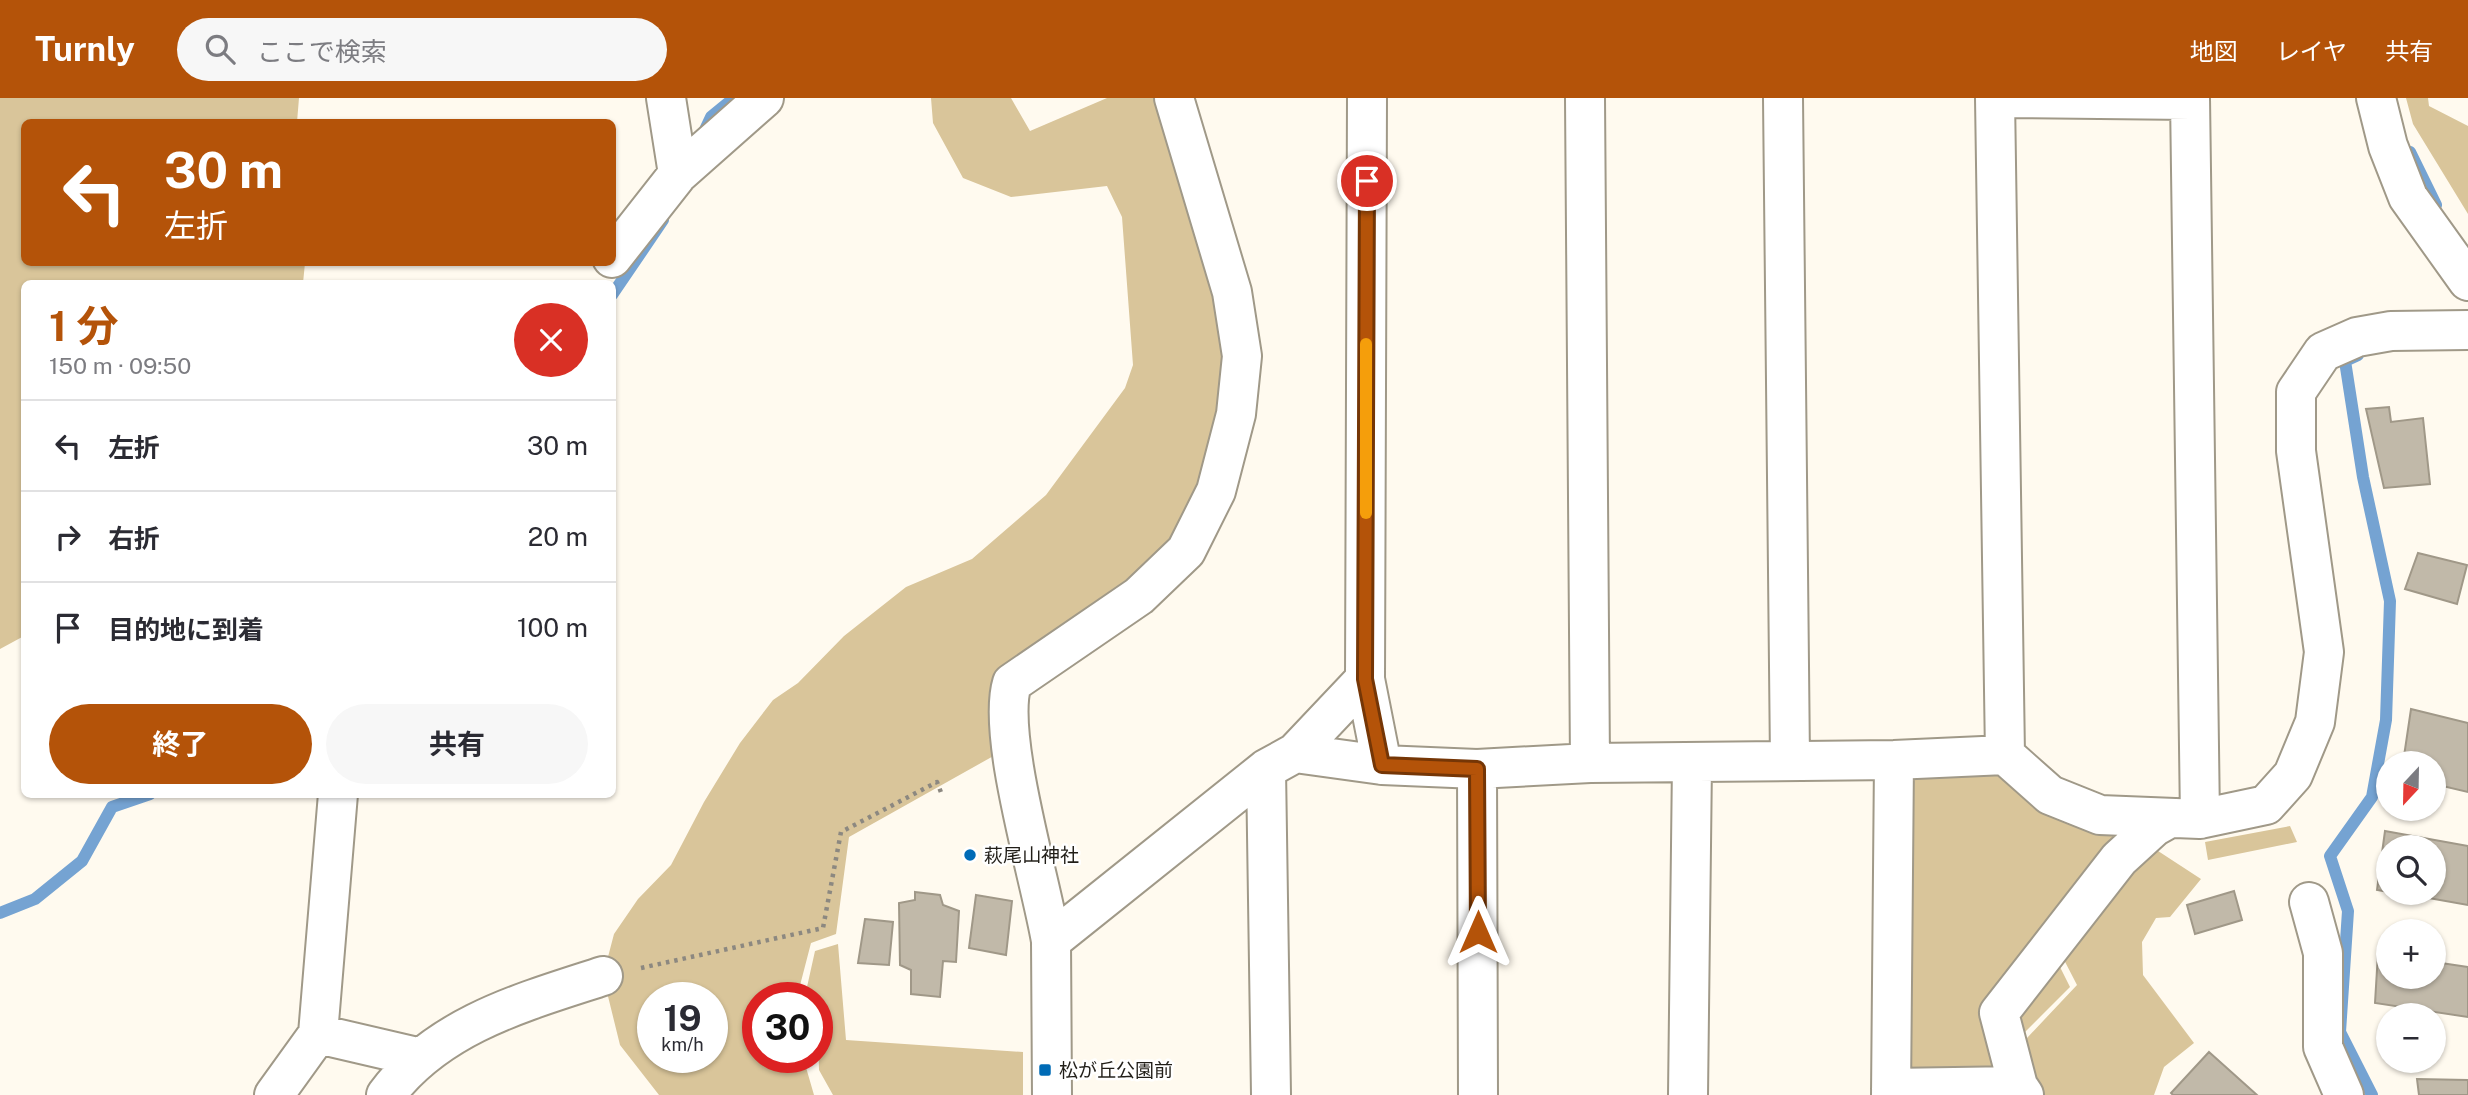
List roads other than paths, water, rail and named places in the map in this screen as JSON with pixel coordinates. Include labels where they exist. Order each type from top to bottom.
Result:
[{"type":"street","points":[[666,98],[678,174]]},
{"type":"street","points":[[616,253],[678,174],[764,98]]},
{"type":"street","points":[[1052,1095],[1051,942],[1013,759],[1008,695],[1012,683],[1139,596],[1186,551],[1216,491],[1236,414],[1242,356],[1232,292],[1174,98]]},
{"type":"street","points":[[1367,98],[1365,679],[1382,765]]},
{"type":"street","points":[[1585,98],[1590,763]]},
{"type":"street","points":[[1783,98],[1790,760]]},
{"type":"street","points":[[1995,98],[2005,755]]},
{"type":"street","points":[[2011,98],[2190,99],[2185,818]]},
{"type":"street","points":[[2376,98],[2388,146],[2408,197],[2468,281]]},
{"type":"street","points":[[1894,760],[1891,1091],[2021,1091],[2000,1013],[2119,859],[2154,827],[2185,818],[2266,805],[2292,775],[2315,722],[2324,652],[2296,451],[2296,392],[2323,352],[2357,337],[2390,331],[2468,330]]},
{"type":"street","points":[[1051,942],[1281,761],[1365,679]]},
{"type":"street","points":[[1281,761],[1477,769],[1590,763],[1894,760],[2005,755],[2050,795],[2100,815],[2185,818]]},
{"type":"street","points":[[1271,1095],[1281,761]]},
{"type":"street","points":[[1688,1095],[1692,763]]},
{"type":"street","points":[[1477,769],[1478,1095]]},
{"type":"street","points":[[274,1095],[318,1034],[338,798]]},
{"type":"street","points":[[2309,902],[2323,953],[2323,1047],[2344,1095]]},
{"type":"street","points":[[386,1095],[441,1041],[510,1006],[603,976]]},
{"type":"street","points":[[318,1034],[421,1059]]},
{"type":"waterway","points":[[703,134],[711,117],[734,98]]},
{"type":"waterway","points":[[2410,152],[2436,205]]},
{"type":"waterway","points":[[616,289],[663,220]]},
{"type":"waterway","points":[[2358,355],[2345,361],[2363,477],[2390,601],[2386,720],[2372,797],[2330,856],[2348,911],[2340,1032],[2372,1095]]},
{"type":"waterway","points":[[0,913],[35,899],[82,861],[112,807],[138,798]]},
{"type":"place","name":"萩尾山神社","points":[[970,855]]},
{"type":"place","name":"松が丘公園前","points":[[1045,1070]]}]
